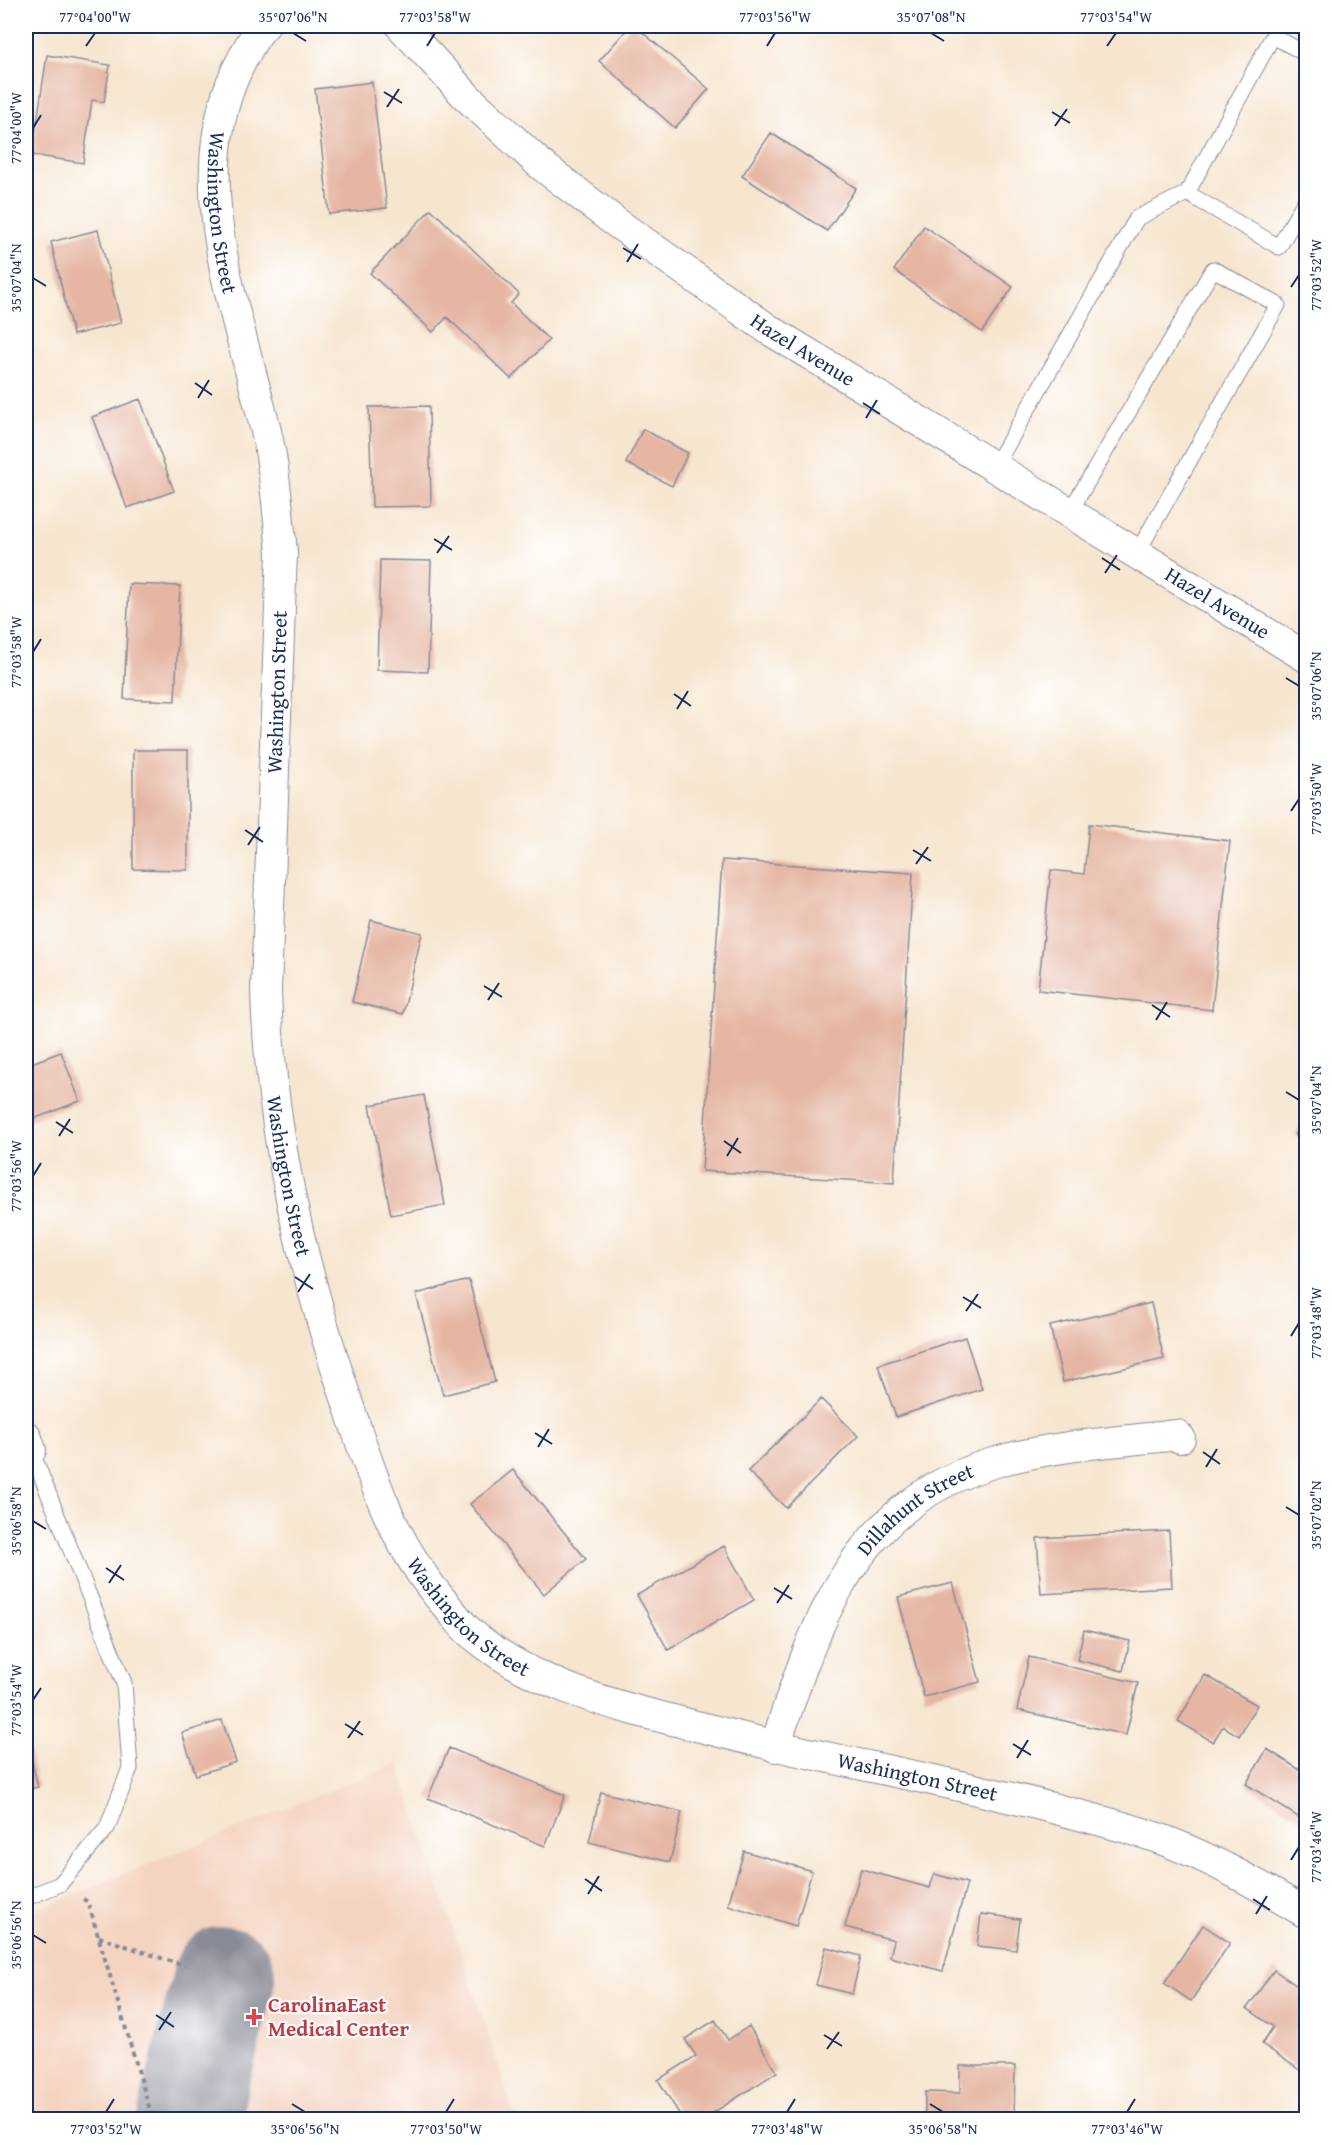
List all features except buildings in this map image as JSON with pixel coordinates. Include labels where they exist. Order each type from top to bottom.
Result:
[{"type":"street","name":"Washington Street","points":[[264,26],[245,53],[229,88],[217,133],[215,180],[219,232],[225,263],[268,441],[277,496],[282,552],[266,990],[268,1043],[280,1150],[303,1255],[332,1357],[382,1505],[405,1551],[470,1633],[514,1663],[561,1686],[610,1703],[775,1747],[1014,1798],[1115,1824],[1164,1840],[1212,1861],[1306,1913]]},
{"type":"street","name":"Hazel Avenue","points":[[401,26],[476,105],[540,164],[614,222],[768,329],[1306,657]]},
{"type":"street","name":"Dillahunt Street","points":[[775,1747],[797,1677],[827,1608],[846,1573],[891,1518],[951,1478],[997,1462],[1071,1448],[1177,1435],[1180,1438]]},
{"type":"lane","points":[[994,468],[1137,218],[1187,193],[1273,36],[1306,54]]},
{"type":"lane","points":[[1187,193],[1279,247],[1306,199]]},
{"type":"lane","points":[[1069,513],[1213,269],[1278,304],[1137,554]]},
{"type":"lane","points":[[26,1898],[60,1884],[107,1828],[130,1768],[124,1683],[28,1443]]},
{"type":"path","points":[[60,1884],[88,1902],[153,2120]]},
{"type":"path","points":[[98,1936],[185,1966]]},
{"type":"shaded area","name":"CarolinaEast Medical Center","points":[[398,1763],[516,2119],[26,2119],[26,1914]]},
{"type":"taxiway","points":[[188,2120],[224,1977]]},
{"type":"place","name":"CarolinaEast Medical Center","points":[[254,2017]]}]
